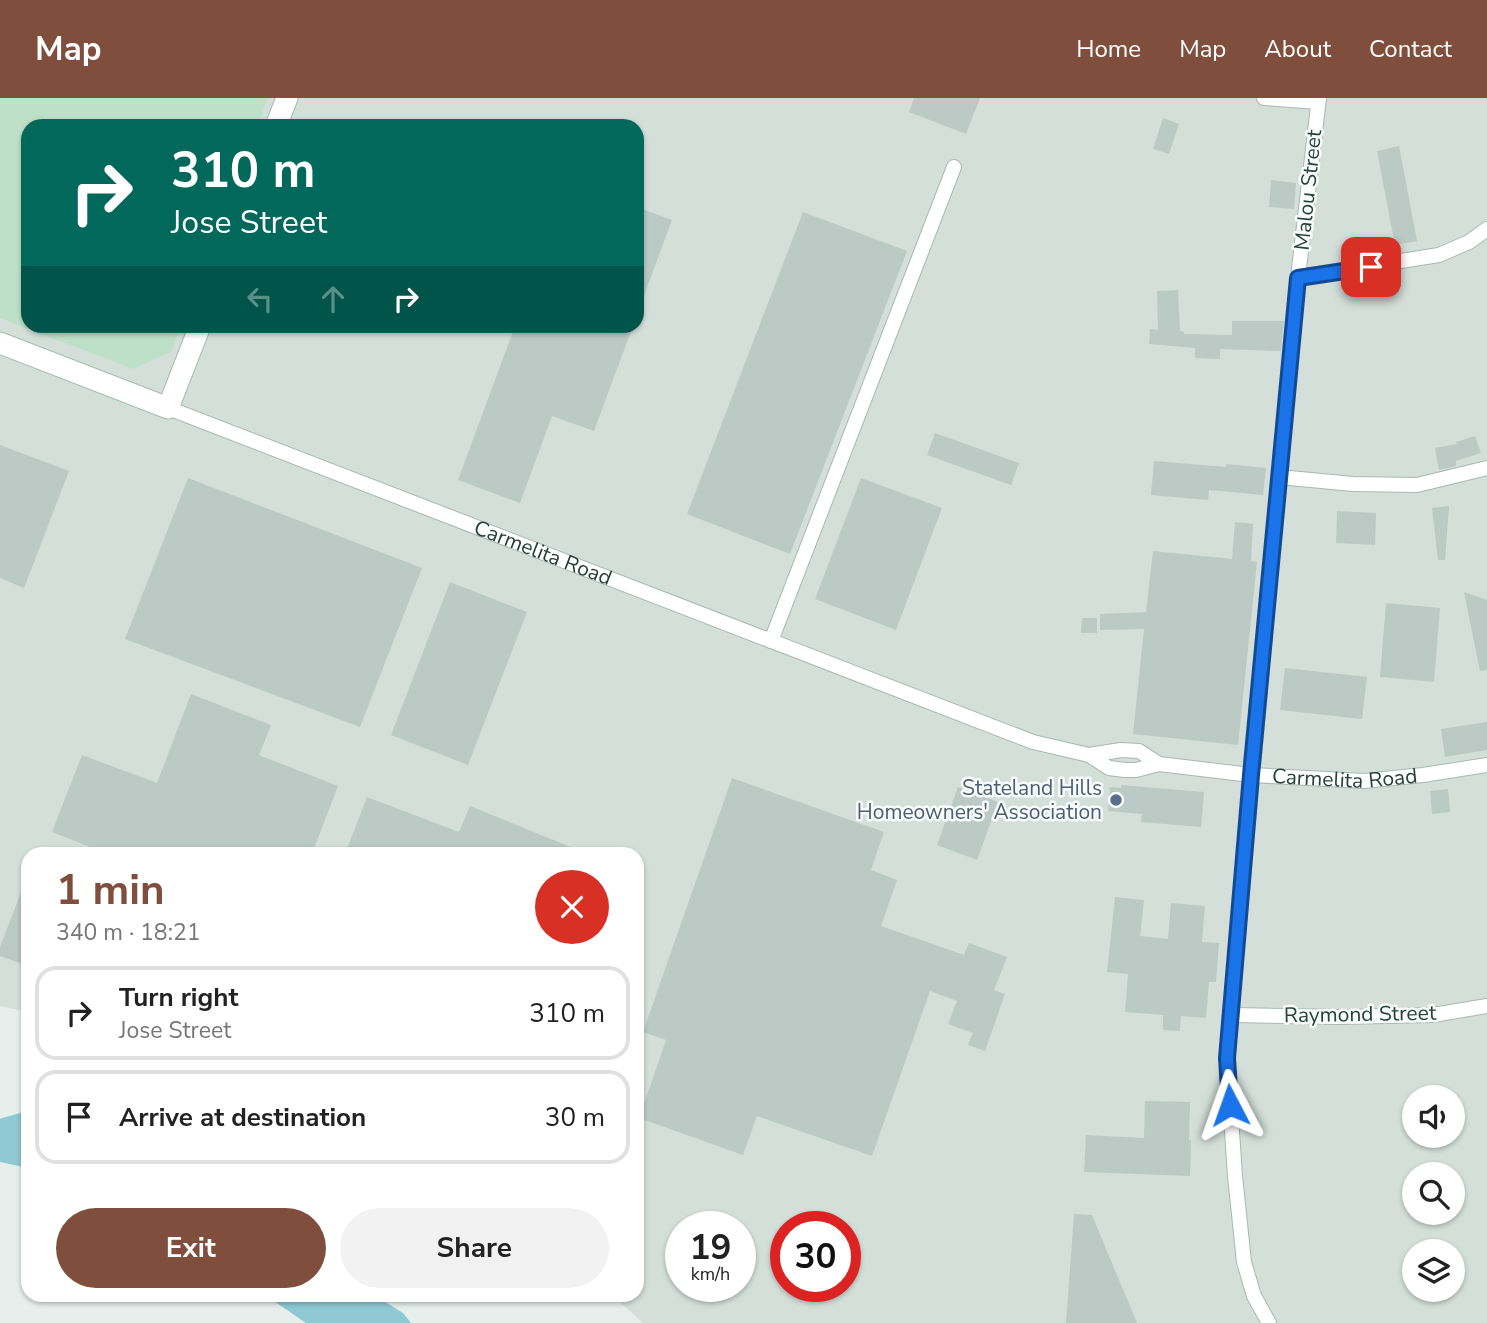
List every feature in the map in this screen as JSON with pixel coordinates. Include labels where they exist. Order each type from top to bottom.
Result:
[{"type":"street","points":[[279,119],[287,98]]},
{"type":"street","points":[[1264,98],[1318,100]]},
{"type":"street","name":"Malou Street","points":[[1269,1323],[1254,1296],[1244,1262],[1227,1058],[1279,477],[1318,100]]},
{"type":"street","points":[[771,641],[954,167]]},
{"type":"street","points":[[1298,278],[1439,255],[1469,242],[1487,229]]},
{"type":"street","points":[[168,408],[197,333]]},
{"type":"street","name":"Carmelita Road","points":[[0,343],[1033,742],[1089,755],[1109,768],[1136,770],[1158,764],[1251,775],[1364,781],[1487,765]]},
{"type":"street","points":[[1279,477],[1353,484],[1417,485],[1487,468]]},
{"type":"street","name":"Raymond Street","points":[[1232,1015],[1433,1015],[1487,1006]]},
{"type":"shaded area","points":[[0,98],[1487,98],[1487,1323],[643,1323],[620,1302],[644,1302],[644,847],[21,847],[21,1010],[0,1006]]},
{"type":"green space","points":[[0,98],[268,98],[260,119],[21,119],[21,326],[0,318]]},
{"type":"green space","points":[[39,333],[178,333],[171,352],[133,369]]},
{"type":"water","points":[[0,1133],[21,1135],[21,1166],[0,1162]]},
{"type":"water","points":[[275,1302],[385,1302],[403,1313],[411,1323],[306,1323]]},
{"type":"building","points":[[914,98],[980,98],[966,134],[909,112]]},
{"type":"building","points":[[1163,118],[1179,124],[1169,154],[1153,149]]},
{"type":"building","points":[[1399,146],[1417,241],[1395,245],[1377,151]]},
{"type":"building","points":[[1271,180],[1296,183],[1294,209],[1269,207]]},
{"type":"building","points":[[644,210],[672,220],[644,296]]},
{"type":"building","points":[[803,212],[907,251],[790,554],[687,514]]},
{"type":"building","points":[[1178,290],[1180,331],[1184,334],[1232,335],[1232,321],[1284,321],[1281,351],[1220,349],[1220,359],[1195,358],[1195,348],[1149,344],[1150,329],[1158,330],[1157,291]]},
{"type":"building","points":[[512,333],[630,333],[594,431],[552,416],[520,503],[458,480]]},
{"type":"building","points":[[935,433],[1019,463],[1011,485],[927,455]]},
{"type":"building","points":[[1475,436],[1481,453],[1456,461],[1456,466],[1439,470],[1435,448],[1457,444],[1456,442]]},
{"type":"building","points":[[0,445],[69,471],[24,588],[0,578]]},
{"type":"building","points":[[1154,461],[1266,468],[1263,495],[1209,490],[1208,500],[1151,495]]},
{"type":"building","points":[[188,478],[422,568],[360,727],[125,639]]},
{"type":"building","points":[[861,478],[942,508],[896,630],[815,599]]},
{"type":"building","points":[[1449,506],[1445,560],[1438,560],[1432,508]]},
{"type":"building","points":[[1337,511],[1376,513],[1375,545],[1336,543]]},
{"type":"building","points":[[1235,522],[1253,524],[1251,561],[1257,562],[1238,745],[1133,734],[1144,629],[1100,630],[1100,614],[1146,612],[1153,551],[1232,559]]},
{"type":"building","points":[[450,582],[527,612],[468,765],[391,735]]},
{"type":"building","points":[[1464,592],[1487,600],[1487,670],[1480,671]]},
{"type":"building","points":[[1386,603],[1440,608],[1434,682],[1380,677]]},
{"type":"building","points":[[1082,618],[1097,618],[1097,633],[1081,633]]},
{"type":"building","points":[[1285,668],[1367,677],[1362,719],[1280,710]]},
{"type":"building","points":[[191,694],[271,725],[259,755],[338,786],[315,847],[90,847],[52,832],[82,755],[157,783]]},
{"type":"building","points":[[1487,722],[1487,750],[1445,757],[1441,729]]},
{"type":"building","points":[[732,778],[884,832],[871,870],[897,880],[881,926],[964,955],[969,943],[1007,957],[994,990],[1005,994],[985,1051],[968,1045],[973,1033],[948,1024],[957,1001],[930,991],[872,1156],[757,1116],[743,1155],[644,1120],[644,1104],[666,1040],[644,1032]]},
{"type":"building","points":[[1121,785],[1204,792],[1201,827],[1141,822],[1142,814],[1108,811],[1110,787],[1121,788]]},
{"type":"building","points":[[958,787],[998,802],[977,860],[937,845]]},
{"type":"building","points":[[1448,789],[1450,812],[1432,814],[1430,791]]},
{"type":"building","points":[[367,797],[459,832],[470,806],[571,847],[348,847]]},
{"type":"building","points":[[21,893],[21,964],[0,956],[0,947]]},
{"type":"building","points":[[1115,897],[1144,900],[1140,936],[1168,939],[1171,903],[1205,906],[1202,942],[1219,943],[1216,982],[1209,982],[1206,1018],[1181,1016],[1180,1031],[1163,1030],[1163,1015],[1125,1012],[1128,974],[1107,972]]},
{"type":"building","points":[[1145,1101],[1190,1102],[1190,1176],[1084,1172],[1086,1135],[1144,1138]]},
{"type":"building","points":[[1074,1214],[1092,1215],[1137,1323],[1066,1323]]},
{"type":"waterway","points":[[3,1135],[21,1130]]},
{"type":"place","name":"Stateland Hills Homeowners' Association","points":[[1116,800]]},
{"type":"route","points":[[1230,1105],[1227,1058],[1298,278],[1371,267]]}]
